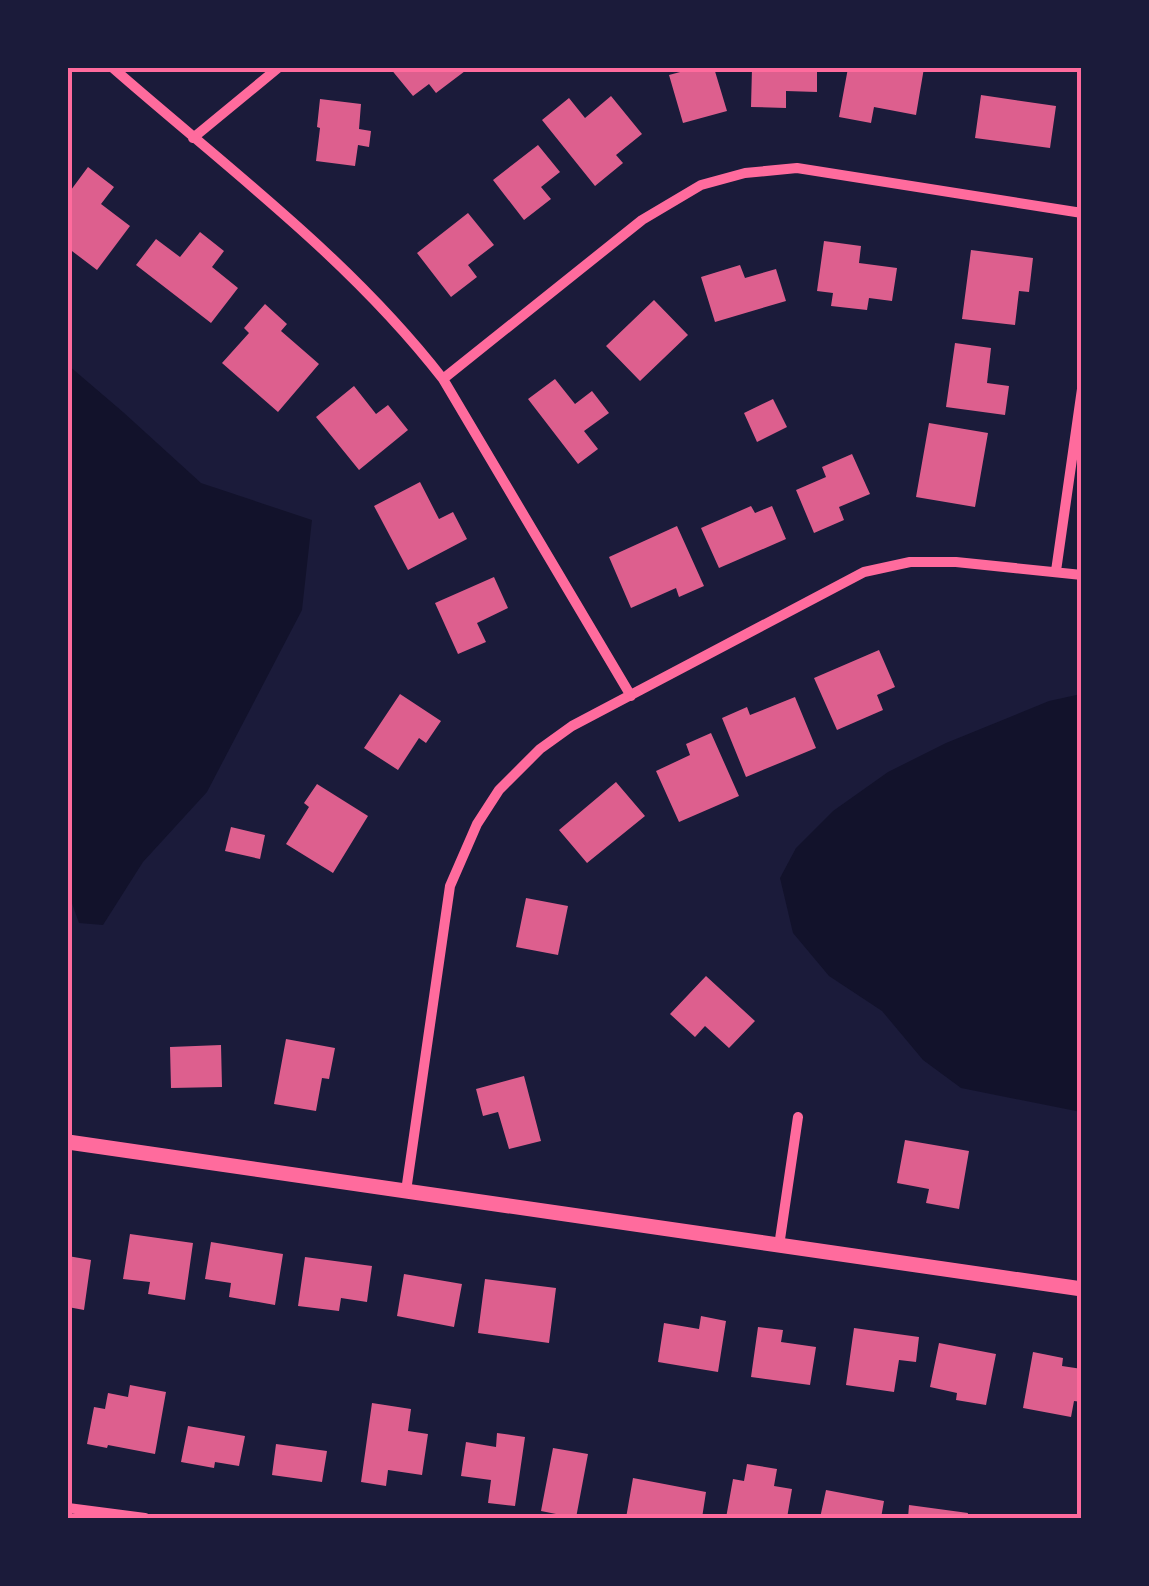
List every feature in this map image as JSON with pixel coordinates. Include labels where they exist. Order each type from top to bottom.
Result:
[{"type":"street","points":[[113,68],[310,236],[415,342],[443,379],[631,696]]},
{"type":"street","points":[[193,138],[278,68]]},
{"type":"street","points":[[443,379],[642,220],[701,186],[746,173],[797,168],[1082,213]]},
{"type":"street","points":[[1056,571],[1082,389]]},
{"type":"street","points":[[406,1191],[450,886],[477,824],[500,790],[540,749],[572,726],[864,572],[910,562],[956,562],[1082,575]]},
{"type":"street","points":[[778,1246],[798,1117]]},
{"type":"street","points":[[68,1142],[1082,1289]]},
{"type":"street","points":[[68,1508],[145,1518]]},
{"type":"shaded area","points":[[68,365],[201,483],[312,520],[302,610],[207,792],[143,862],[103,925],[79,923],[68,892]]},
{"type":"shaded area","points":[[1082,694],[1081,1112],[961,1088],[923,1060],[882,1011],[829,976],[793,933],[780,878],[796,848],[833,811],[888,772],[946,743],[1049,701]]},
{"type":"building","points":[[390,68],[469,68],[436,93],[429,84],[413,96]]},
{"type":"building","points":[[714,68],[727,111],[683,123],[669,75]]},
{"type":"building","points":[[752,68],[817,68],[817,92],[786,91],[786,108],[751,107]]},
{"type":"building","points":[[848,68],[924,68],[916,115],[874,107],[871,123],[839,117]]},
{"type":"building","points":[[981,95],[1056,106],[1050,148],[975,138]]},
{"type":"building","points":[[611,96],[642,134],[616,155],[623,163],[595,186],[542,120],[569,98],[585,118]]},
{"type":"building","points":[[320,99],[361,104],[359,129],[371,131],[369,147],[358,145],[355,166],[316,161]]},
{"type":"building","points":[[538,145],[560,172],[541,187],[551,199],[524,220],[493,180]]},
{"type":"building","points":[[88,167],[114,187],[101,204],[130,226],[97,270],[68,248],[68,194]]},
{"type":"building","points":[[468,213],[494,245],[468,265],[477,277],[451,297],[417,253]]},
{"type":"building","points":[[200,232],[224,251],[212,267],[238,288],[211,323],[136,265],[156,239],[180,257]]},
{"type":"building","points":[[824,241],[861,246],[859,263],[897,268],[892,301],[869,298],[867,310],[831,306],[833,293],[817,291]]},
{"type":"building","points":[[971,250],[1033,258],[1029,292],[1019,291],[1015,325],[962,319]]},
{"type":"building","points":[[740,265],[745,278],[776,269],[786,301],[715,322],[701,277]]},
{"type":"building","points":[[654,300],[688,335],[640,381],[606,346]]},
{"type":"building","points":[[265,304],[287,324],[281,331],[319,364],[278,412],[222,363],[249,333],[244,328]]},
{"type":"building","points":[[955,343],[991,348],[987,383],[1009,386],[1005,415],[946,407]]},
{"type":"building","points":[[555,379],[575,404],[592,391],[609,413],[584,431],[598,449],[578,464],[528,399]]},
{"type":"building","points":[[354,386],[376,414],[388,405],[408,430],[359,470],[316,417]]},
{"type":"building","points":[[773,399],[787,427],[757,442],[744,413]]},
{"type":"building","points":[[929,423],[988,433],[975,507],[916,497]]},
{"type":"building","points":[[852,454],[870,494],[839,507],[844,520],[814,533],[796,490],[826,477],[822,467]]},
{"type":"building","points":[[420,482],[439,519],[453,512],[467,539],[408,570],[374,506]]},
{"type":"building","points":[[751,506],[755,513],[772,506],[786,539],[719,568],[701,528]]},
{"type":"building","points":[[677,526],[704,586],[679,597],[676,588],[631,608],[609,557]]},
{"type":"building","points":[[494,577],[508,608],[477,623],[486,642],[458,654],[435,603]]},
{"type":"building","points":[[879,650],[895,687],[877,695],[883,710],[837,730],[814,678]]},
{"type":"building","points":[[400,694],[441,721],[426,743],[419,738],[398,770],[364,748]]},
{"type":"building","points":[[795,697],[816,748],[746,777],[722,718],[747,707],[750,715]]},
{"type":"building","points":[[711,733],[739,796],[679,822],[656,771],[690,755],[686,744]]},
{"type":"building","points":[[616,782],[645,816],[587,863],[559,830]]},
{"type":"building","points":[[317,784],[368,816],[333,873],[286,844],[309,807],[304,803]]},
{"type":"building","points":[[231,827],[265,835],[260,859],[225,851]]},
{"type":"building","points":[[526,898],[568,906],[558,955],[516,947]]},
{"type":"building","points":[[706,976],[755,1021],[729,1048],[705,1026],[695,1037],[670,1014]]},
{"type":"building","points":[[286,1039],[335,1048],[329,1079],[322,1078],[316,1111],[274,1104]]},
{"type":"building","points":[[221,1045],[222,1087],[171,1088],[170,1047]]},
{"type":"building","points":[[524,1076],[541,1141],[509,1149],[498,1112],[483,1116],[476,1089]]},
{"type":"building","points":[[905,1140],[969,1151],[959,1209],[926,1203],[929,1189],[897,1183]]},
{"type":"building","points":[[130,1234],[193,1243],[185,1300],[148,1294],[150,1282],[123,1279]]},
{"type":"building","points":[[211,1242],[283,1254],[275,1305],[229,1297],[231,1283],[205,1279]]},
{"type":"building","points":[[68,1256],[91,1260],[84,1310],[68,1307]]},
{"type":"building","points":[[305,1257],[372,1266],[367,1302],[341,1298],[339,1311],[298,1306]]},
{"type":"building","points":[[404,1274],[462,1284],[454,1327],[397,1316]]},
{"type":"building","points":[[485,1279],[556,1288],[549,1343],[478,1333]]},
{"type":"building","points":[[701,1316],[726,1321],[718,1372],[658,1362],[664,1323],[699,1329]]},
{"type":"building","points":[[758,1327],[783,1330],[781,1342],[816,1347],[810,1385],[751,1377]]},
{"type":"building","points":[[854,1328],[919,1337],[916,1362],[899,1360],[894,1392],[846,1385]]},
{"type":"building","points":[[939,1343],[996,1354],[986,1405],[956,1400],[957,1393],[930,1387]]},
{"type":"building","points":[[1033,1352],[1063,1358],[1062,1366],[1082,1369],[1082,1402],[1074,1401],[1071,1417],[1023,1408]]},
{"type":"building","points":[[130,1385],[166,1392],[155,1454],[87,1444],[94,1407],[105,1409],[108,1393],[128,1397]]},
{"type":"building","points":[[372,1403],[411,1409],[408,1431],[428,1434],[422,1475],[388,1470],[386,1486],[361,1482]]},
{"type":"building","points":[[188,1426],[245,1436],[239,1466],[215,1462],[214,1468],[181,1462]]},
{"type":"building","points":[[497,1433],[525,1437],[515,1506],[488,1503],[491,1480],[461,1476],[466,1442],[496,1447]]},
{"type":"building","points":[[276,1444],[327,1451],[322,1482],[272,1475]]},
{"type":"building","points":[[553,1448],[588,1454],[576,1518],[541,1511]]},
{"type":"building","points":[[747,1464],[777,1469],[774,1486],[792,1489],[787,1518],[726,1518],[733,1479],[744,1481]]},
{"type":"building","points":[[633,1478],[706,1492],[702,1518],[626,1518]]},
{"type":"building","points":[[826,1490],[884,1501],[881,1518],[820,1518]]},
{"type":"building","points":[[909,1505],[968,1513],[967,1518],[908,1518]]}]
